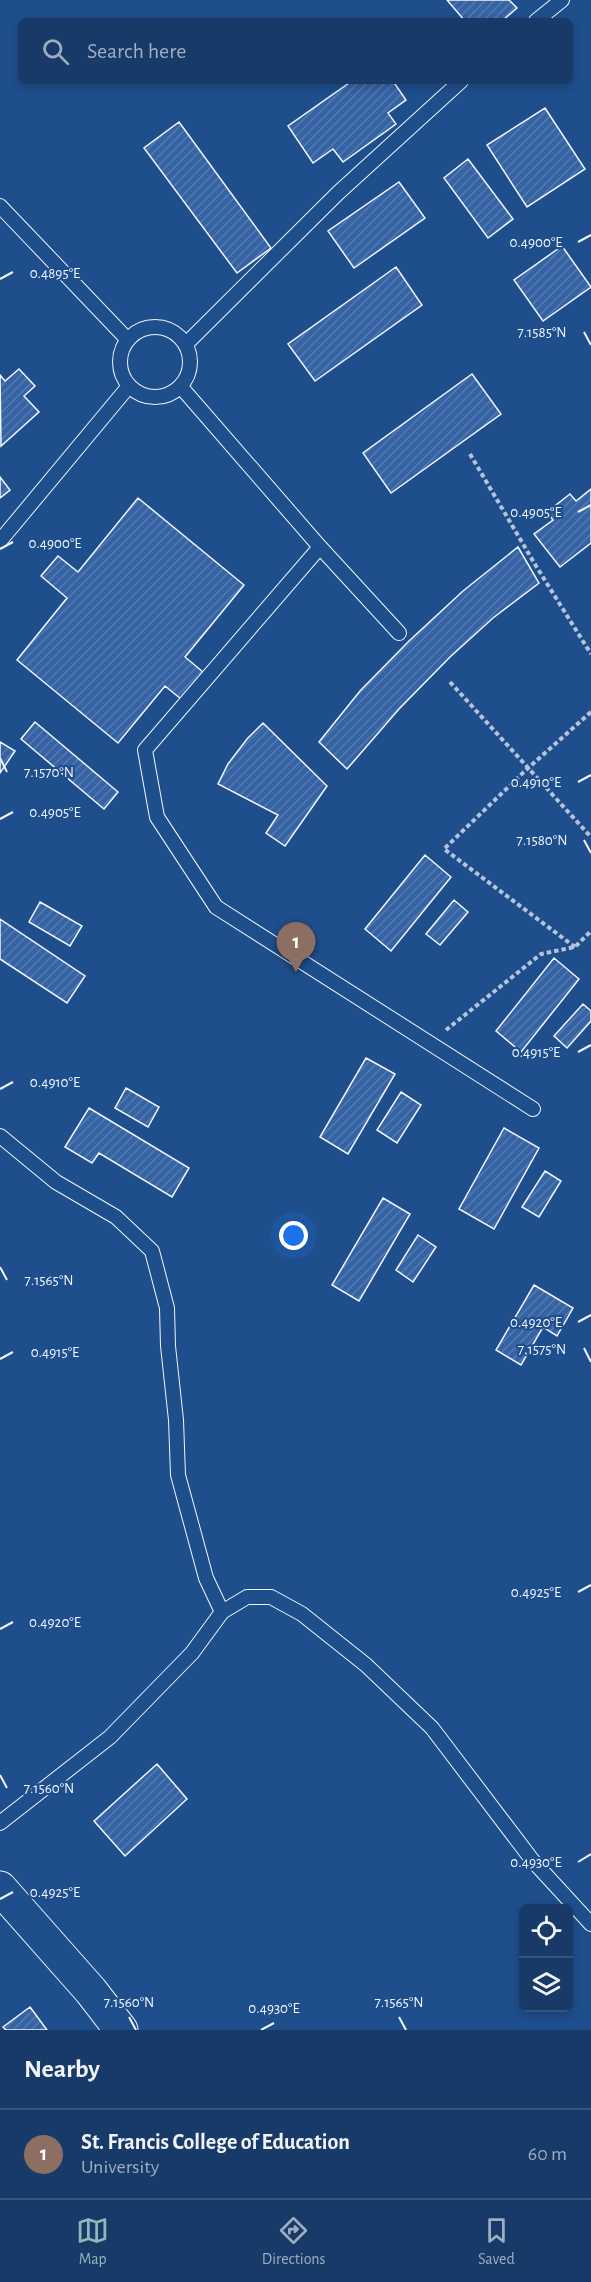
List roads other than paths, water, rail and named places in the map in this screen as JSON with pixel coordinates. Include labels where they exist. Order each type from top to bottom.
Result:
[{"type":"main road","points":[[0,1888],[91,1991],[121,2030]]},
{"type":"lane","points":[[540,18],[562,0]]},
{"type":"lane","points":[[186,344],[338,193],[458,84]]},
{"type":"lane","points":[[0,206],[127,339]]},
{"type":"lane","points":[[164,327],[186,344],[190,355],[187,378],[172,394],[160,398],[149,398],[138,394],[122,376],[119,363],[121,350],[127,339],[138,330],[164,327]]},
{"type":"lane","points":[[0,542],[129,386]]},
{"type":"lane","points":[[181,387],[320,547],[399,633]]},
{"type":"lane","points":[[320,547],[145,750],[157,817],[216,907],[533,1109]]},
{"type":"lane","points":[[0,1136],[56,1182],[116,1217],[152,1251],[167,1308],[178,1475],[206,1578],[222,1612]]},
{"type":"lane","points":[[0,1823],[110,1737],[192,1653],[222,1612],[247,1597],[271,1596],[302,1614],[366,1665],[432,1728],[533,1861],[591,1924]]},
{"type":"place","name":"St. Francis College of Education","points":[[296,972]]}]
